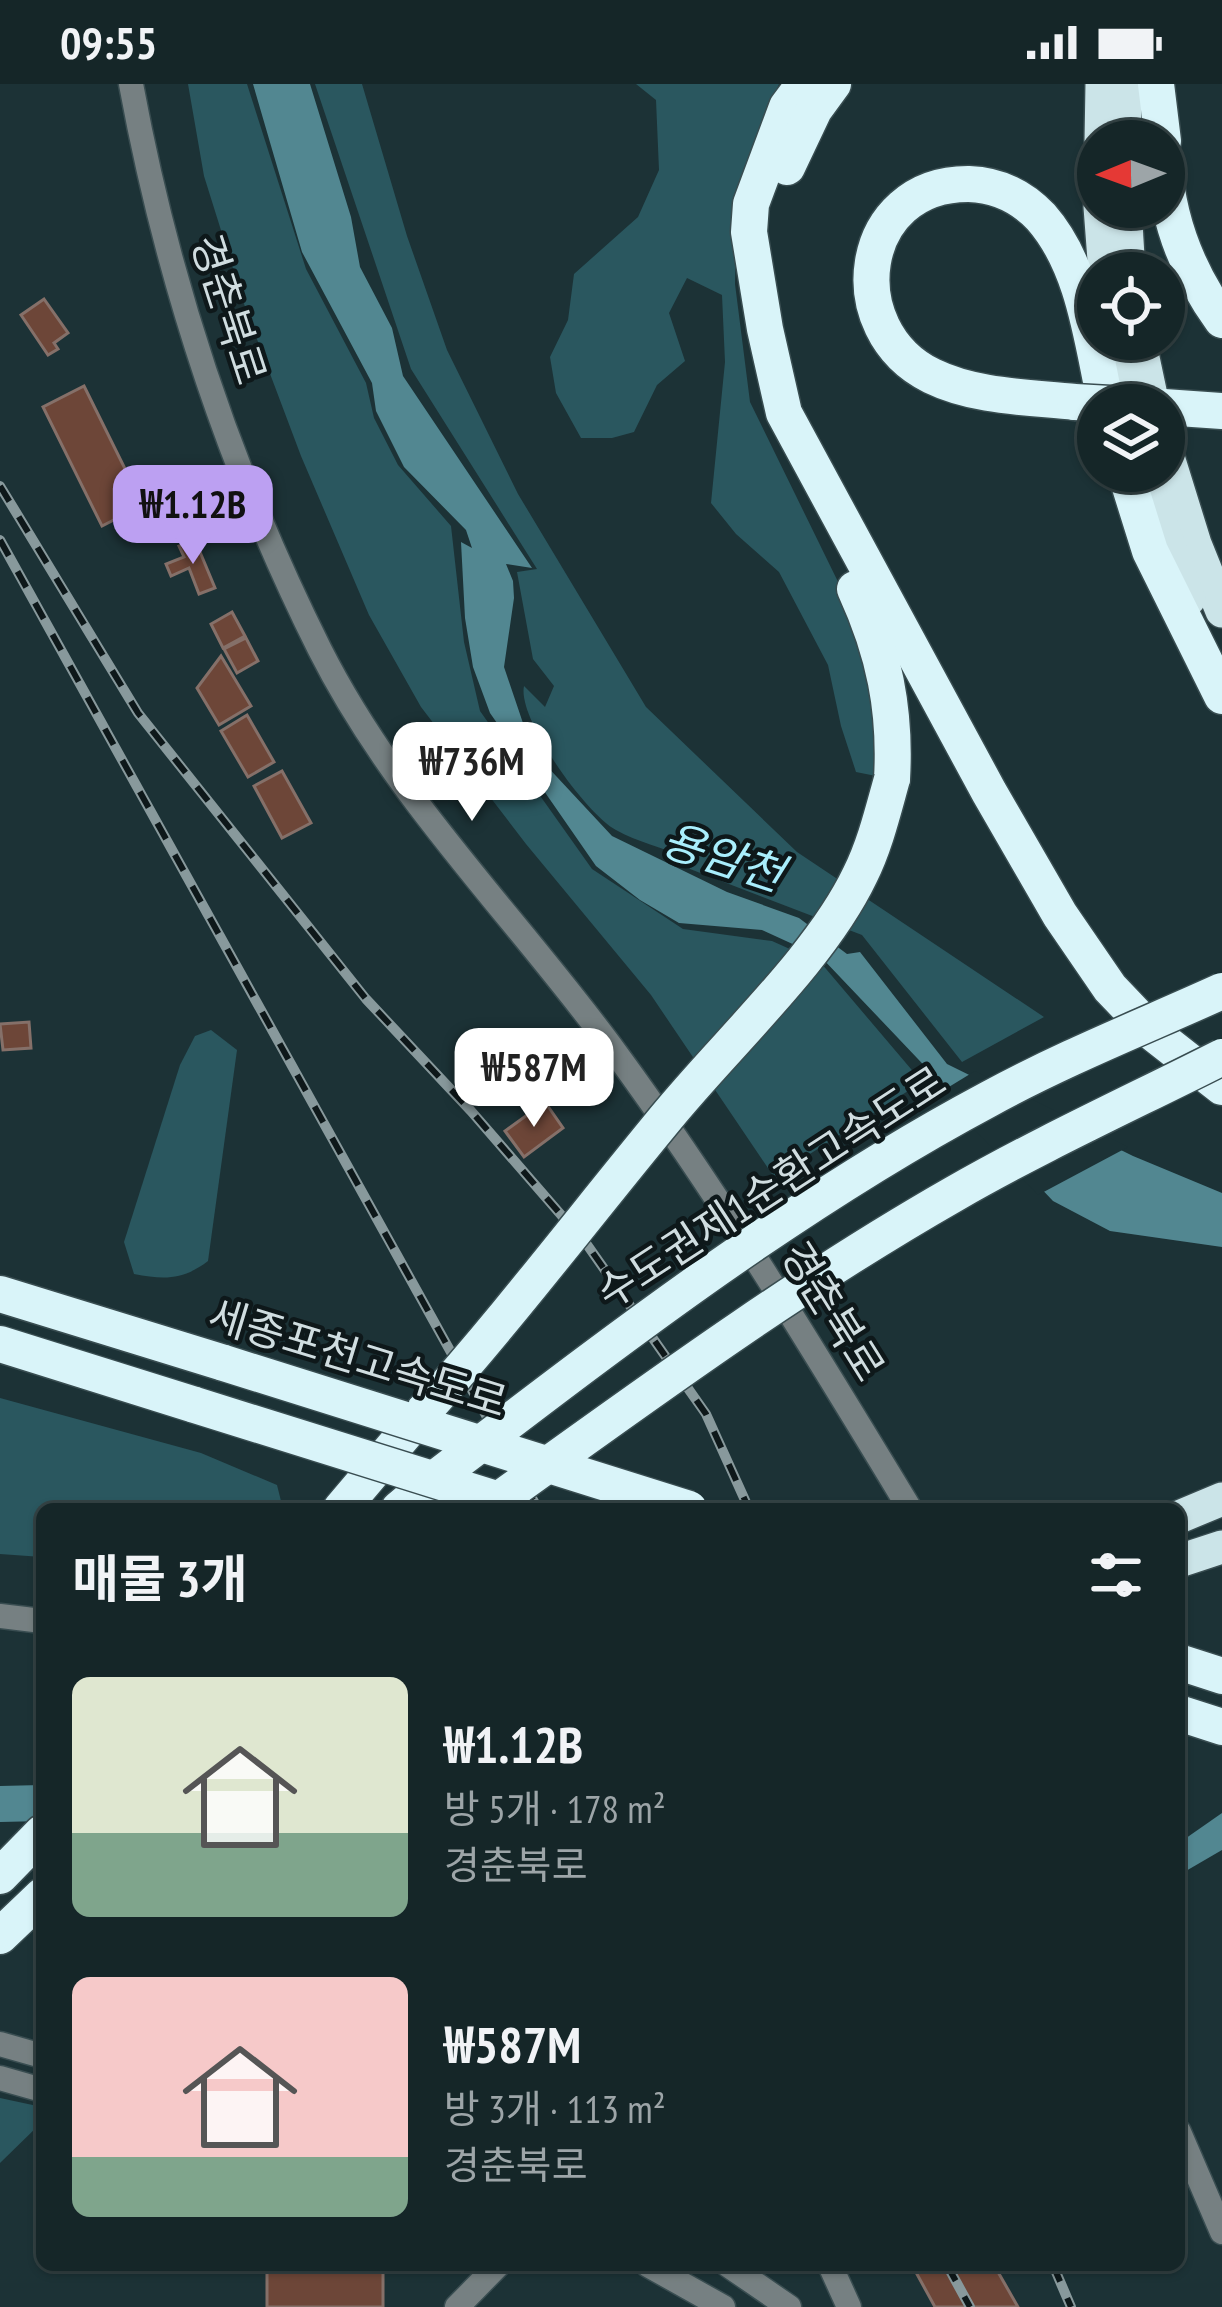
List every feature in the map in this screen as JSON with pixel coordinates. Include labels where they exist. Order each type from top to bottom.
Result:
[{"type":"highway","points":[[345,1503],[503,1323],[587,1214],[785,982],[861,875],[892,779],[895,732],[884,665],[784,413],[749,232],[751,204],[787,107],[804,84]]},
{"type":"highway","points":[[765,329],[766,240],[790,158],[833,84]]},
{"type":"highway","points":[[1101,120],[1102,84]]},
{"type":"highway","points":[[1125,120],[1126,84]]},
{"type":"highway","points":[[1156,84],[1160,120]]},
{"type":"highway","points":[[982,184],[1022,199],[1041,218],[1075,278],[1090,403],[958,386],[907,361],[878,319],[870,271],[883,231],[908,202],[947,185],[982,184]]},
{"type":"highway","points":[[1176,228],[1197,282],[1222,320]]},
{"type":"highway","points":[[784,413],[1060,915],[1124,1003],[1153,1033],[1222,1088]]},
{"type":"highway","points":[[1132,492],[1150,551],[1222,696]]},
{"type":"highway","points":[[1149,492],[1222,686]]},
{"type":"highway","points":[[1179,492],[1222,611]]},
{"type":"highway","name":"수도권제1순환고속도로","points":[[406,1503],[658,1309],[857,1178],[989,1098],[1222,991]]},
{"type":"highway","points":[[494,1503],[701,1355],[886,1235],[955,1193],[1222,1057]]},
{"type":"highway","points":[[1105,1117],[1222,1088]]},
{"type":"highway","name":"세종포천고속도로","points":[[0,1294],[670,1503]]},
{"type":"highway","points":[[0,1344],[508,1503]]},
{"type":"highway","points":[[1185,1664],[1222,1676]]},
{"type":"highway","points":[[1185,1715],[1222,1727]]},
{"type":"highway","points":[[0,1876],[36,1839]]},
{"type":"highway","points":[[0,1936],[36,1902]]},
{"type":"street","name":"경춘북로","points":[[131,84],[148,179],[188,324],[251,492],[321,651],[419,807],[615,1052],[736,1231],[906,1503]]},
{"type":"street","points":[[0,1616],[36,1620]]},
{"type":"street","points":[[0,2044],[36,2054]]},
{"type":"street","points":[[0,2078],[36,2088]]},
{"type":"street","points":[[1185,2146],[1222,2232]]},
{"type":"street","points":[[457,2307],[491,2271]]},
{"type":"street","points":[[659,2271],[724,2307]]},
{"type":"street","points":[[737,2271],[789,2307]]},
{"type":"street","points":[[833,2271],[849,2307]]},
{"type":"shaded area","points":[[188,84],[247,84],[306,269],[366,383],[374,418],[398,465],[451,526],[464,642],[480,711],[592,869],[683,929],[772,941],[821,963],[922,1082],[774,1177],[651,995],[421,707],[369,615],[246,310],[204,176]]},
{"type":"shaded area","points":[[253,84],[310,84],[351,217],[360,267],[392,328],[403,376],[532,568],[506,564],[514,598],[504,667],[525,729],[543,762],[612,836],[727,892],[799,918],[847,954],[860,952],[947,1064],[1133,1156],[1222,1193],[1222,1247],[1110,1231],[1053,1201],[821,957],[762,930],[679,923],[596,866],[490,713],[473,667],[465,618],[461,542],[472,548],[466,530],[404,467],[376,411],[372,383],[302,252]]},
{"type":"shaded area","points":[[315,84],[362,84],[447,350],[518,494],[646,707],[797,852],[1044,1017],[962,1062],[862,935],[690,869],[685,858],[603,821],[572,787],[542,742],[525,701],[524,686],[545,707],[554,686],[533,659],[517,572],[537,569],[411,369]]},
{"type":"shaded area","points":[[636,84],[779,84],[737,189],[735,284],[750,402],[867,641],[879,735],[876,776],[856,772],[828,665],[779,572],[736,534],[711,503],[725,362],[722,295],[687,278],[669,313],[685,361],[657,385],[634,432],[581,438],[556,393],[550,357],[568,320],[574,274],[638,217],[659,170],[656,100]]},
{"type":"shaded area","points":[[211,1030],[237,1050],[208,1261],[173,1277],[134,1274],[124,1242],[180,1065],[195,1036]]},
{"type":"shaded area","points":[[0,1398],[201,1453],[277,1485],[282,1503],[36,1503],[36,1557],[0,1554]]},
{"type":"shaded area","points":[[1222,1813],[1222,1850],[1185,1872],[1185,1839]]},
{"type":"shaded area","points":[[0,2098],[36,2106],[36,2128],[0,2163]]},
{"type":"pier","points":[[975,1071],[1128,1147],[1038,1195],[939,1093]]},
{"type":"building","points":[[44,299],[68,333],[54,343],[58,349],[48,355],[21,315]]},
{"type":"building","points":[[84,386],[143,505],[102,526],[43,407]]},
{"type":"building","points":[[195,540],[215,588],[199,594],[189,568],[171,576],[166,564],[184,557],[179,546]]},
{"type":"building","points":[[232,612],[245,636],[223,648],[211,624]]},
{"type":"building","points":[[246,638],[258,661],[237,673],[224,649]]},
{"type":"building","points":[[221,656],[251,706],[219,725],[197,688]]},
{"type":"building","points":[[247,715],[274,762],[248,777],[221,731]]},
{"type":"building","points":[[282,771],[311,823],[282,838],[254,786]]},
{"type":"building","points":[[29,1022],[31,1048],[3,1050],[0,1024]]},
{"type":"building","points":[[545,1102],[563,1128],[524,1157],[505,1131]]},
{"type":"building","points":[[267,2271],[383,2271],[383,2307],[267,2307]]},
{"type":"building","points":[[915,2271],[997,2271],[1018,2307],[935,2307]]},
{"type":"waterway","name":"용암천","points":[[0,1804],[36,1803]]},
{"type":"railway","points":[[0,486],[138,713],[366,999],[588,1246],[706,1414],[746,1503]]},
{"type":"railway","points":[[0,540],[535,1503]]},
{"type":"railway","points":[[950,2271],[970,2307]]},
{"type":"railway","points":[[1056,2271],[1071,2307]]}]
